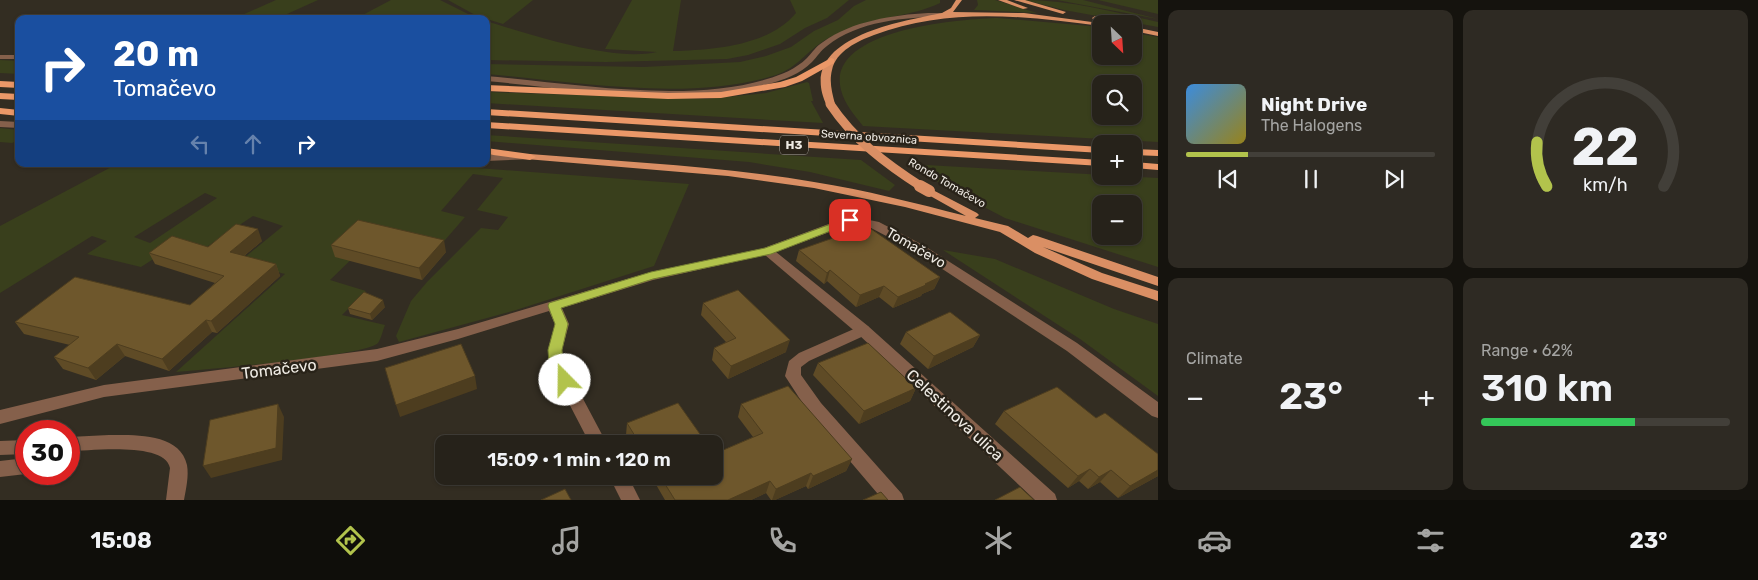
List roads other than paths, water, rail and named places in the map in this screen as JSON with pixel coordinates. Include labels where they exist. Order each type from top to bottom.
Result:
[{"type":"highway","points":[[490,88],[668,96],[721,95],[782,85],[799,80],[831,61]]},
{"type":"highway","points":[[0,77],[15,77]]},
{"type":"highway","points":[[0,84],[15,85]]},
{"type":"highway","points":[[0,96],[15,97]]},
{"type":"highway","points":[[0,111],[15,113]]},
{"type":"highway","name":"Severna obvoznica","points":[[490,112],[1092,149]]},
{"type":"highway","name":"Severna obvoznica","points":[[490,125],[1092,163]]},
{"type":"highway","points":[[490,151],[530,157]]},
{"type":"highway","points":[[1142,152],[1158,153]]},
{"type":"highway","points":[[1142,166],[1158,167]]},
{"type":"main road","points":[[943,16],[954,9],[960,0]]},
{"type":"main road","points":[[1000,0],[1092,22]]},
{"type":"main road","points":[[1017,0],[1055,10],[1092,17]]},
{"type":"main road","points":[[831,61],[842,48],[862,37],[896,26],[943,16],[1000,15],[1086,21]]},
{"type":"main road","points":[[1142,25],[1158,28]]},
{"type":"main road","points":[[1142,31],[1158,34]]},
{"type":"main road","name":"Rondo Tomačevo","points":[[831,61],[824,82],[830,104],[840,120],[866,147],[929,191],[1004,229],[1158,282]]},
{"type":"main road","points":[[530,157],[697,170],[789,181],[906,204],[1004,229],[1039,250],[1097,276],[1158,296]]},
{"type":"street","points":[[490,78],[659,91],[747,86],[776,78],[795,70],[804,65],[827,43],[860,28],[902,17],[943,16]]},
{"type":"street","points":[[0,57],[15,57]]},
{"type":"street","points":[[0,124],[15,125]]},
{"type":"street","points":[[490,158],[530,157]]},
{"type":"street","name":"Tomačevo","points":[[0,417],[104,391],[377,355],[554,306],[651,276],[767,251],[844,221],[859,221],[875,225],[905,239],[1072,346],[1158,411]]},
{"type":"street","name":"Celestinova ulica","points":[[767,251],[863,330],[1048,500]]},
{"type":"street","points":[[554,306],[562,324],[555,350],[556,363],[594,435]]},
{"type":"street","points":[[863,330],[804,357],[794,364],[793,376],[815,408],[895,500]]},
{"type":"street","points":[[80,443],[151,444],[171,450],[177,459],[178,480],[175,500]]},
{"type":"street","points":[[0,448],[15,447]]},
{"type":"street","points":[[0,469],[15,467]]},
{"type":"street","points":[[623,485],[631,500]]}]
